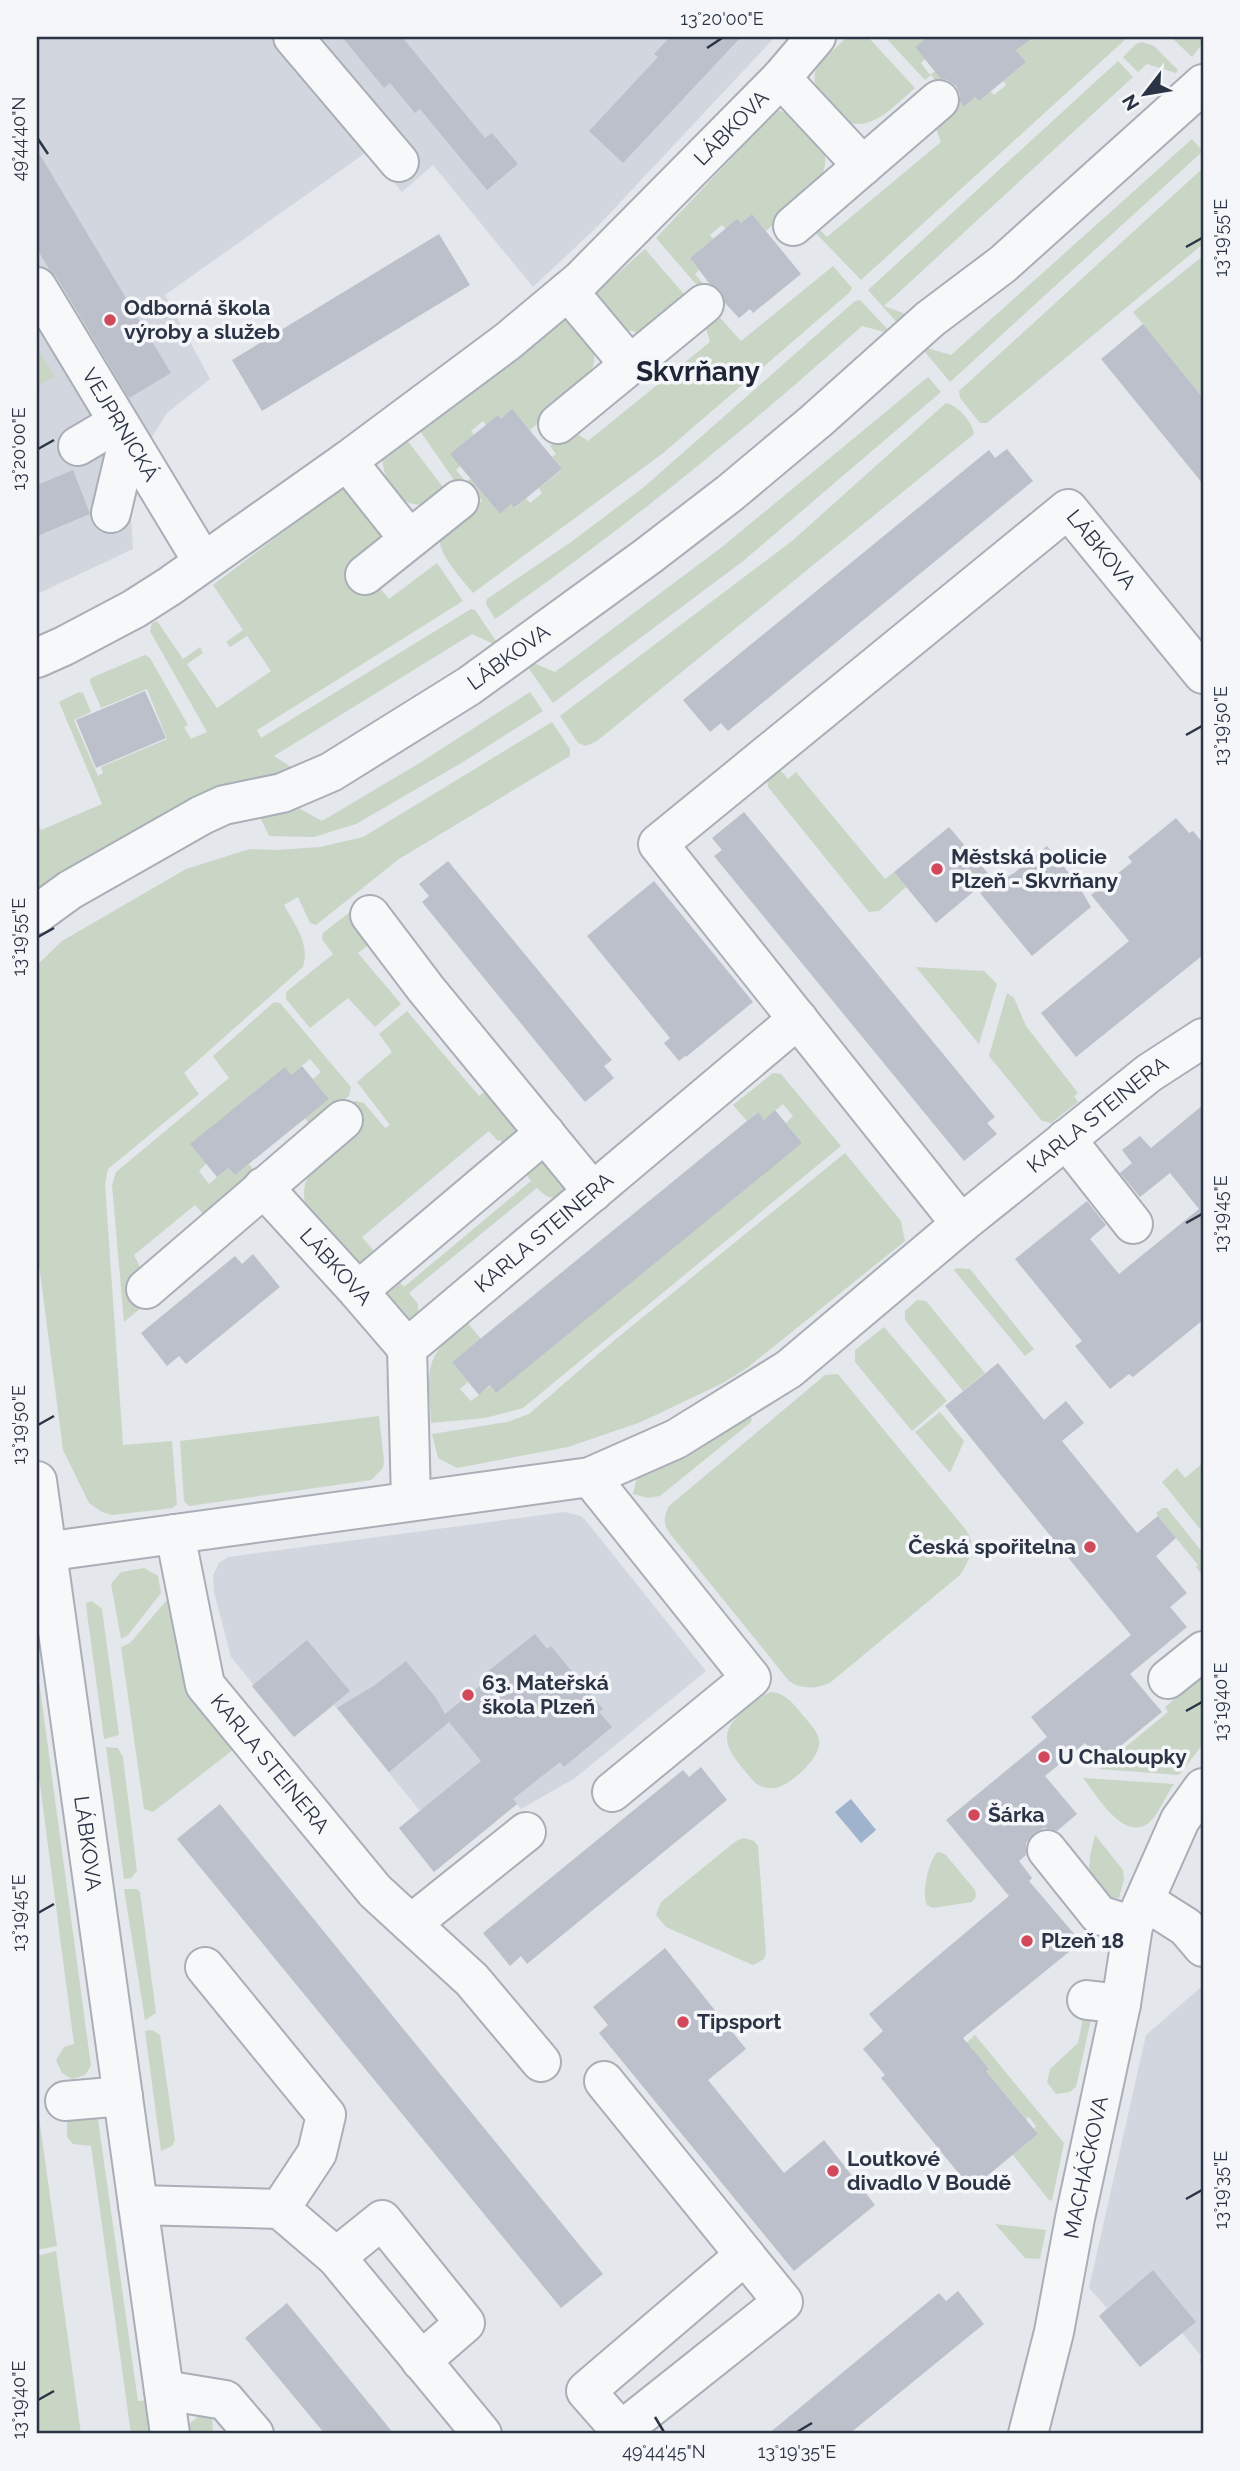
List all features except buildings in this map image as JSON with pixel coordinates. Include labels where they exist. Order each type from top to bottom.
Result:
[{"type":"street","points":[[293,37],[399,162]]},
{"type":"street","name":"LÁBKOVA","points":[[37,658],[134,608],[346,461],[508,341],[568,290],[781,78],[816,37]]},
{"type":"street","name":"LÁBKOVA","points":[[930,319],[990,252],[1203,55]]},
{"type":"street","points":[[781,78],[863,166]]},
{"type":"street","name":"LÁBKOVA","points":[[37,914],[70,890],[202,815],[224,805],[282,793],[331,772],[469,686],[649,556],[730,493],[816,421],[930,319],[1003,264],[1203,84]]},
{"type":"street","points":[[793,226],[939,100]]},
{"type":"street","name":"VEJPRNICKÁ","points":[[37,287],[202,562]]},
{"type":"street","points":[[568,290],[629,365]]},
{"type":"street","points":[[558,424],[704,304]]},
{"type":"street","points":[[78,446],[123,432],[111,513]]},
{"type":"street","points":[[346,461],[409,540]]},
{"type":"street","points":[[365,575],[459,500]]},
{"type":"street","name":"LÁBKOVA","points":[[798,1019],[658,845],[1068,509],[1203,674]]},
{"type":"street","points":[[370,915],[426,989],[593,1192]]},
{"type":"street","points":[[798,1019],[961,1224]]},
{"type":"street","name":"KARLA STEINERA","points":[[407,1348],[798,1019]]},
{"type":"street","name":"KARLA STEINERA","points":[[42,1552],[411,1500],[590,1478],[676,1439],[789,1369],[1066,1139],[1149,1073],[1203,1038]]},
{"type":"street","points":[[146,1289],[344,1120]]},
{"type":"street","points":[[358,1291],[545,1133]]},
{"type":"street","points":[[1066,1139],[1133,1224]]},
{"type":"street","name":"LÁBKOVA","points":[[263,1187],[407,1348]]},
{"type":"street","points":[[407,1348],[411,1500]]},
{"type":"street","points":[[590,1478],[751,1678],[612,1792]]},
{"type":"street","name":"LÁBKOVA","points":[[37,1481],[42,1552],[170,2434]]},
{"type":"street","name":"KARLA STEINERA","points":[[175,1534],[205,1685],[375,1891],[472,1980],[541,2062]]},
{"type":"street","points":[[1168,1679],[1203,1651]]},
{"type":"street","name":"MACHÁČKOVA","points":[[1028,2434],[1054,2332],[1075,2218],[1104,2002],[1180,1820],[1203,1788]]},
{"type":"street","points":[[411,1924],[526,1832]]},
{"type":"street","points":[[1047,1850],[1099,1915],[1139,1913],[1186,1927],[1203,1947]]},
{"type":"street","points":[[205,1967],[327,2115],[317,2152],[280,2210]]},
{"type":"street","points":[[604,2081],[745,2255],[783,2302],[619,2433],[586,2391],[745,2255]]},
{"type":"street","points":[[65,2101],[123,2096]]},
{"type":"street","points":[[138,2205],[280,2210],[336,2257],[482,2434]]},
{"type":"street","points":[[336,2257],[382,2220],[465,2323],[421,2361]]},
{"type":"street","points":[[164,2390],[226,2400],[254,2434]]},
{"type":"shaded area","points":[[37,37],[775,37],[598,226],[533,287],[433,165],[402,192],[368,151],[165,295],[210,379],[167,413],[128,475],[133,549],[37,594]]},
{"type":"shaded area","name":"63. Mateřská škola Plzeň","points":[[565,1512],[581,1516],[587,1522],[706,1671],[575,1778],[521,1809],[517,1804],[434,1872],[399,1828],[420,1811],[334,1705],[294,1737],[252,1686],[231,1657],[214,1592],[213,1575],[219,1563],[228,1557]]},
{"type":"shaded area","points":[[1201,1987],[1203,2366],[1199,2360],[1202,2357],[1182,2333],[1140,2367],[1099,2316],[1107,2308],[1089,2288],[1146,2035]]},
{"type":"green space","points":[[847,37],[868,37],[915,88],[884,115],[865,123],[855,124],[843,119],[820,92],[815,81],[815,73],[820,64]]},
{"type":"green space","points":[[885,37],[927,37],[915,47],[925,59],[921,63],[930,75],[935,71],[964,107],[975,97],[979,101],[990,91],[994,95],[1006,85],[1003,81],[1026,62],[1016,50],[1021,46],[1013,37],[1128,37],[861,280],[810,227],[820,230],[827,237],[941,142],[935,126],[955,105],[931,75],[925,80]]},
{"type":"green space","points":[[1171,37],[1203,37],[1203,43],[1192,57]]},
{"type":"green space","points":[[1142,42],[1154,46],[1178,70],[1176,73],[1147,64],[1138,72],[1123,57],[1136,44]]},
{"type":"green space","points":[[1118,61],[1133,77],[884,306],[911,316],[900,326],[868,290]]},
{"type":"green space","points":[[777,110],[797,119],[813,134],[823,149],[825,163],[822,176],[803,201],[766,231],[752,214],[741,223],[726,229],[722,225],[710,235],[713,239],[690,258],[699,270],[695,274],[705,286],[701,290],[656,238]]},
{"type":"green space","points":[[1192,139],[1203,151],[950,382],[920,346],[951,355]]},
{"type":"green space","points":[[1203,168],[1203,244],[987,423],[980,423],[960,398],[959,391]]},
{"type":"green space","points":[[645,249],[689,300],[643,333],[626,329],[613,320],[603,308],[597,292]]},
{"type":"green space","points":[[1203,256],[1203,398],[1133,312]]},
{"type":"green space","points":[[833,266],[852,288],[849,293],[662,454],[473,593],[444,555],[440,539],[442,532],[450,524],[482,501],[467,483],[459,487],[420,431],[564,319],[584,334],[593,349],[593,364],[587,378],[575,392],[530,430],[512,410],[501,419],[498,415],[486,425],[483,421],[471,431],[474,435],[456,470],[466,482],[471,479],[500,514],[511,504],[515,508],[526,498],[530,503],[542,493],[539,488],[562,470],[552,457],[556,454],[550,446],[563,435],[573,431],[588,441],[710,342],[705,325],[714,311],[741,341]]},
{"type":"green space","points":[[860,300],[892,334],[862,326],[683,478],[591,550],[495,619],[486,604],[487,599],[571,542],[644,487],[855,301]]},
{"type":"green space","points":[[37,347],[55,376],[37,387]]},
{"type":"green space","points":[[928,377],[941,392],[742,562],[553,703],[525,663],[529,661],[555,672],[722,547]]},
{"type":"green space","points":[[946,403],[964,415],[974,434],[597,741],[586,746],[578,743],[560,716],[792,541]]},
{"type":"green space","points":[[407,440],[449,495],[426,506],[409,503],[396,494],[386,480],[382,459]]},
{"type":"green space","points":[[340,489],[362,497],[380,524],[376,583],[389,599],[437,563],[463,601],[257,730],[261,738],[471,609],[475,610],[500,647],[472,634],[274,756],[299,772],[202,795],[37,890],[37,822],[41,830],[102,804],[59,702],[79,692],[83,693],[91,712],[74,720],[98,776],[103,773],[101,767],[167,739],[147,689],[101,708],[90,682],[91,678],[145,655],[150,658],[188,725],[184,727],[191,739],[207,732],[150,631],[152,623],[157,621],[183,659],[200,647],[203,653],[187,664],[217,708],[271,671],[247,636],[230,647],[226,642],[243,630],[213,585]]},
{"type":"green space","points":[[530,692],[543,711],[463,762],[356,824],[314,837],[269,836],[257,811],[295,806],[322,821],[418,764]]},
{"type":"green space","points":[[552,722],[570,749],[570,756],[399,859],[316,925],[310,923],[298,897],[284,905],[303,942],[303,967],[184,1073],[199,1094],[108,1169],[105,1184],[123,1445],[172,1441],[177,1504],[173,1508],[112,1515],[102,1512],[89,1503],[63,1450],[37,1249],[37,965],[62,941],[186,869],[250,849],[320,847],[363,837]]},
{"type":"green space","points":[[775,764],[788,779],[796,772],[885,879],[894,872],[906,887],[879,911],[869,912],[768,787],[767,770]]},
{"type":"green space","points":[[369,897],[367,946],[358,953],[401,1004],[375,1027],[348,998],[310,1028],[286,999],[286,992],[333,954],[322,939],[323,933]]},
{"type":"green space","points":[[916,967],[984,971],[997,984],[979,1044]]},
{"type":"green space","points":[[1007,993],[1014,998],[1026,1026],[1078,1093],[1074,1096],[1078,1102],[1051,1123],[1042,1121],[989,1056]]},
{"type":"green space","points":[[274,1002],[280,1003],[351,1087],[349,1096],[311,1126],[305,1118],[329,1099],[313,1079],[321,1072],[310,1059],[291,1075],[199,1171],[209,1184],[228,1168],[235,1175],[249,1164],[255,1172],[220,1200],[205,1216],[195,1205],[134,1255],[140,1273],[127,1287],[142,1307],[124,1322],[112,1185],[116,1172],[229,1078],[213,1056]]},
{"type":"green space","points":[[407,1011],[479,1096],[487,1090],[520,1123],[516,1134],[506,1142],[497,1140],[489,1131],[362,1237],[373,1250],[364,1261],[356,1262],[310,1215],[304,1191],[307,1179],[336,1123],[355,1101],[364,1103],[385,1128],[390,1125],[357,1082],[392,1052],[379,1034]]},
{"type":"green space","points":[[773,1073],[781,1074],[841,1146],[523,1408],[485,1418],[431,1423],[431,1366],[442,1345],[467,1322],[481,1339],[452,1362],[468,1382],[460,1389],[471,1401],[802,1143],[786,1123],[793,1116],[783,1104],[764,1120],[757,1112],[747,1121],[733,1105]]},
{"type":"green space","points":[[845,1153],[901,1221],[905,1241],[747,1368],[723,1383],[641,1422],[568,1447],[457,1468],[438,1458],[432,1434],[507,1422],[529,1414],[611,1343]]},
{"type":"green space","points":[[548,1154],[566,1189],[561,1196],[548,1196],[537,1188],[409,1293],[418,1304],[418,1312],[409,1319],[401,1320],[380,1286],[393,1275],[404,1287],[531,1181],[522,1169]]},
{"type":"green space","points":[[970,1269],[1034,1349],[1025,1356],[954,1270]]},
{"type":"green space","points":[[917,1300],[926,1301],[985,1373],[963,1391],[905,1320],[905,1311]]},
{"type":"green space","points":[[884,1327],[947,1401],[912,1431],[855,1362],[855,1350]]},
{"type":"green space","points":[[838,1374],[966,1530],[972,1547],[960,1575],[831,1682],[805,1687],[789,1681],[671,1535],[666,1528],[665,1518],[669,1506],[825,1375]]},
{"type":"green space","points":[[940,1412],[964,1441],[950,1473],[915,1432]]},
{"type":"green space","points":[[750,1415],[750,1423],[660,1496],[648,1498],[633,1494],[637,1477],[643,1471]]},
{"type":"green space","points":[[379,1416],[384,1461],[383,1468],[371,1480],[189,1506],[184,1501],[180,1441]]},
{"type":"green space","points":[[1203,1463],[1203,1529],[1200,1529],[1162,1482],[1177,1468],[1185,1478]]},
{"type":"green space","points":[[1167,1508],[1203,1553],[1203,1576],[1196,1567],[1198,1565],[1156,1513]]},
{"type":"green space","points":[[144,1568],[158,1576],[161,1593],[128,1635],[121,1639],[111,1584],[121,1572]]},
{"type":"green space","points":[[173,1600],[238,1746],[153,1812],[144,1809],[121,1647],[130,1643],[166,1601]]},
{"type":"green space","points":[[92,1601],[102,1609],[119,1735],[104,1739],[86,1603]]},
{"type":"green space","points":[[37,1666],[91,2066],[85,2075],[72,2079],[62,2073],[56,2060],[64,2047],[74,2044],[37,1762]]},
{"type":"green space","points":[[1203,1676],[1203,1744],[1179,1775],[1099,1769],[1168,1712],[1165,1707]]},
{"type":"green space","points":[[771,1692],[785,1696],[792,1702],[814,1729],[819,1740],[819,1747],[811,1762],[789,1782],[772,1788],[755,1783],[735,1758],[727,1741],[732,1723],[740,1714]]},
{"type":"green space","points":[[106,1747],[118,1748],[123,1757],[137,1871],[131,1878],[124,1879]]},
{"type":"green space","points":[[1083,1778],[1174,1784],[1150,1822],[1140,1827],[1131,1827],[1112,1815]]},
{"type":"green space","points":[[1095,1835],[1123,1870],[1124,1879],[1119,1898],[1105,1897],[1089,1874]]},
{"type":"green space","points":[[744,1838],[754,1841],[758,1846],[766,1953],[764,1959],[753,1965],[666,1927],[656,1915],[661,1902],[736,1841]]},
{"type":"green space","points":[[938,1852],[945,1854],[975,1890],[976,1897],[972,1902],[933,1908],[927,1905],[927,1877]]},
{"type":"green space","points":[[124,1889],[137,1889],[140,1892],[156,2013],[145,2020]]},
{"type":"green space","points":[[1092,2015],[1076,2087],[1070,2092],[1056,2094],[1047,2082],[1050,2069],[1078,2043],[1083,2018]]},
{"type":"green space","points":[[152,2030],[160,2035],[175,2140],[172,2146],[161,2151],[145,2031]]},
{"type":"green space","points":[[975,2035],[1064,2143],[1052,2201],[1013,2155],[1038,2134],[1034,2129],[1036,2126],[1029,2117],[1026,2119],[986,2071],[989,2068],[964,2045]]},
{"type":"green space","points":[[37,2103],[57,2246],[37,2250]]},
{"type":"green space","points":[[92,2113],[98,2120],[138,2401],[150,2400],[155,2434],[131,2434],[91,2146],[73,2144],[67,2137],[67,2122],[72,2117]]},
{"type":"green space","points":[[995,2224],[1046,2230],[1040,2259],[1025,2258]]},
{"type":"green space","points":[[56,2251],[81,2434],[38,2434],[37,2256]]},
{"type":"green space","points":[[199,2416],[212,2416],[213,2434],[188,2434],[188,2425]]},
{"type":"water","points":[[851,1799],[876,1830],[861,1843],[835,1812]]},
{"type":"place","name":"Odborná škola výroby a služeb","points":[[110,320]]},
{"type":"place","name":"Městská policie Plzeň - Skvrňany","points":[[937,869]]},
{"type":"place","name":"Česká spořitelna","points":[[1090,1547]]},
{"type":"place","name":"63. Mateřská škola Plzeň","points":[[468,1695]]},
{"type":"place","name":"U Chaloupky","points":[[1044,1757]]},
{"type":"place","name":"Šárka","points":[[974,1815]]},
{"type":"place","name":"Plzeň 18","points":[[1027,1941]]},
{"type":"place","name":"Tipsport","points":[[683,2022]]},
{"type":"place","name":"Loutkové divadlo V Boudě","points":[[833,2171]]},
{"type":"district","name":"Skvrňany","points":[[698,371]]}]
